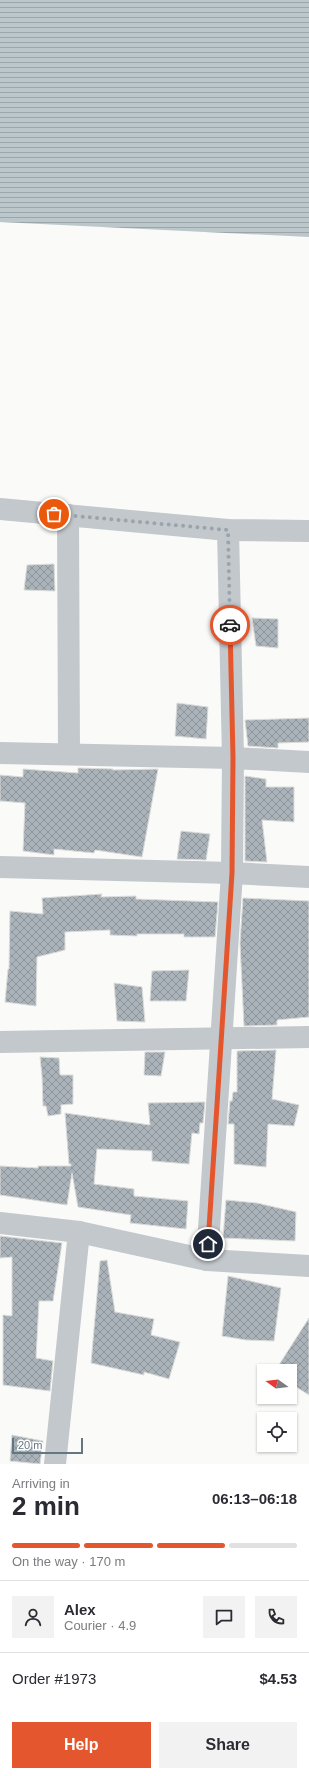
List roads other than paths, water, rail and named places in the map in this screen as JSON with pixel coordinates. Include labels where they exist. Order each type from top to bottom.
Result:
[{"type":"street","points":[[0,509],[228,530],[309,530]]},
{"type":"street","points":[[68,515],[69,754]]},
{"type":"street","points":[[207,1260],[232,873],[233,758],[228,530]]},
{"type":"street","points":[[0,753],[233,758],[309,762]]},
{"type":"street","points":[[0,866],[232,873],[309,877]]},
{"type":"street","points":[[0,1042],[309,1037]]},
{"type":"street","points":[[0,1223],[79,1232],[207,1260],[309,1266]]},
{"type":"street","points":[[55,1464],[79,1232]]}]
